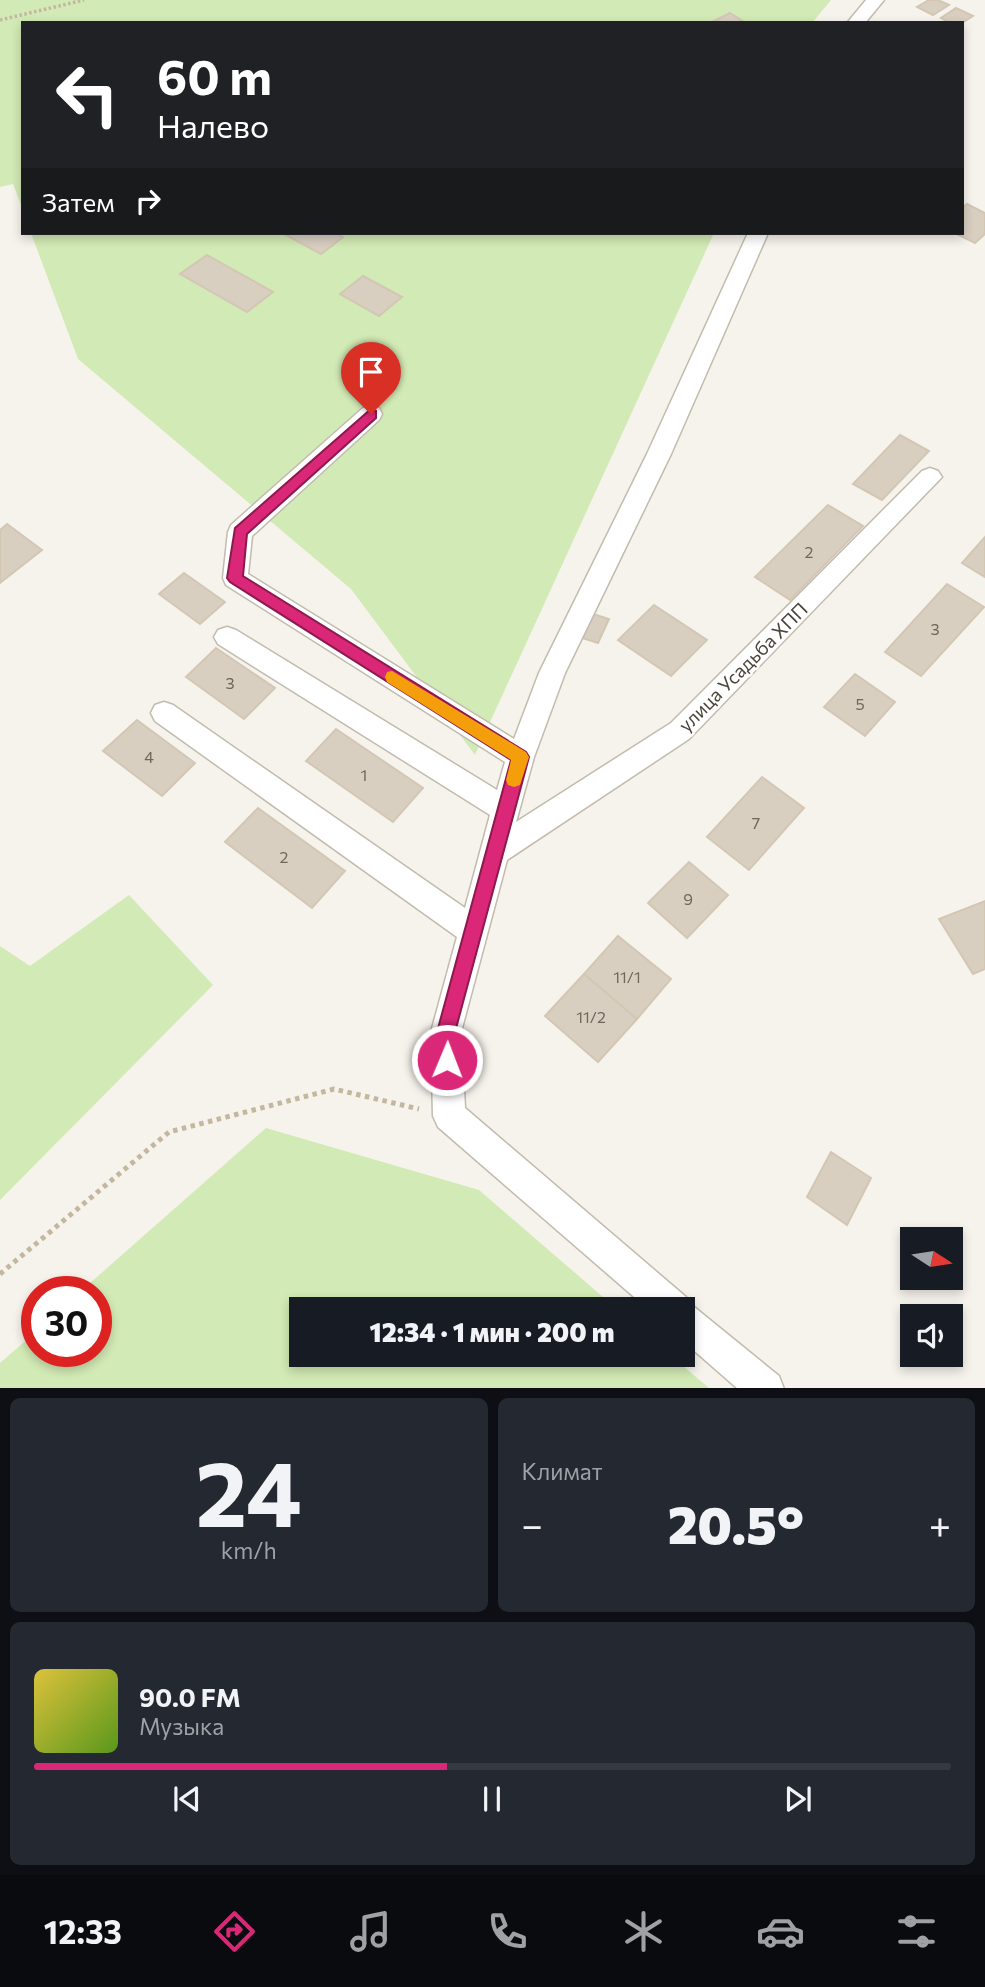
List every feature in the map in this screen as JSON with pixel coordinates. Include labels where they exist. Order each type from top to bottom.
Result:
[{"type":"street","points":[[857,21],[875,0]]},
{"type":"street","points":[[660,1297],[449,1116],[446,1032],[520,757],[552,673],[659,454],[757,235]]},
{"type":"street","points":[[371,414],[240,532],[235,578],[520,757]]},
{"type":"street","name":"улица Усадьба ХПП","points":[[496,851],[680,732],[930,477]]},
{"type":"street","points":[[226,637],[506,810]]},
{"type":"street","points":[[164,713],[473,932]]},
{"type":"street","points":[[695,1328],[766,1388]]},
{"type":"path","points":[[0,20],[84,0]]},
{"type":"path","points":[[0,1274],[169,1132],[334,1089],[449,1116]]},
{"type":"green space","points":[[0,0],[831,0],[814,21],[21,21],[21,205],[13,184],[0,187]]},
{"type":"green space","points":[[32,235],[713,235],[475,755],[351,589],[78,359]]},
{"type":"green space","points":[[129,895],[213,985],[0,1200],[0,946],[30,966]]},
{"type":"green space","points":[[266,1128],[479,1190],[603,1297],[289,1297],[289,1367],[684,1367],[709,1388],[0,1388],[0,1363],[21,1345],[21,1367],[112,1367],[112,1276],[98,1276]]},
{"type":"building","points":[[929,0],[938,0],[949,5],[933,15],[917,7]]},
{"type":"building","points":[[956,8],[973,16],[964,22],[941,18]]},
{"type":"building","points":[[730,13],[743,21],[714,21]]},
{"type":"building","points":[[967,204],[985,213],[985,234],[975,243],[959,235],[964,235],[964,206]]},
{"type":"building","points":[[286,235],[343,237],[321,254]]},
{"type":"building","points":[[207,255],[273,292],[247,312],[180,274]]},
{"type":"building","points":[[363,276],[402,297],[379,316],[340,294]]},
{"type":"building","points":[[900,435],[929,451],[882,500],[853,484]]},
{"type":"building","points":[[828,505],[863,526],[790,600],[755,577]]},
{"type":"building","points":[[7,524],[42,550],[0,583],[0,530]]},
{"type":"building","points":[[985,537],[985,577],[962,563]]},
{"type":"building","points":[[184,573],[225,602],[200,624],[159,594]]},
{"type":"building","points":[[947,584],[984,607],[921,676],[885,652]]},
{"type":"building","points":[[654,605],[707,640],[671,676],[618,640]]},
{"type":"building","points":[[590,613],[609,619],[598,643],[579,637]]},
{"type":"building","points":[[216,648],[275,688],[244,719],[186,677]]},
{"type":"building","points":[[855,674],[895,702],[865,736],[824,707]]},
{"type":"building","points":[[137,720],[195,763],[162,796],[103,751]]},
{"type":"building","points":[[336,729],[423,788],[393,822],[306,761]]},
{"type":"building","points":[[762,777],[804,808],[749,870],[707,837]]},
{"type":"building","points":[[258,808],[345,871],[312,908],[225,842]]},
{"type":"building","points":[[689,862],[728,895],[687,938],[648,903]]},
{"type":"building","points":[[985,901],[985,969],[973,974],[939,919]]},
{"type":"building","points":[[618,936],[671,979],[637,1019],[584,974]]},
{"type":"building","points":[[584,974],[637,1019],[598,1062],[545,1016]]},
{"type":"building","points":[[831,1152],[871,1178],[847,1225],[807,1197]]},
{"type":"slow traffic","points":[[392,677],[520,757],[514,780]]},
{"type":"route","points":[[371,414],[240,532],[235,578],[520,757],[446,1032],[447,1060]]}]
